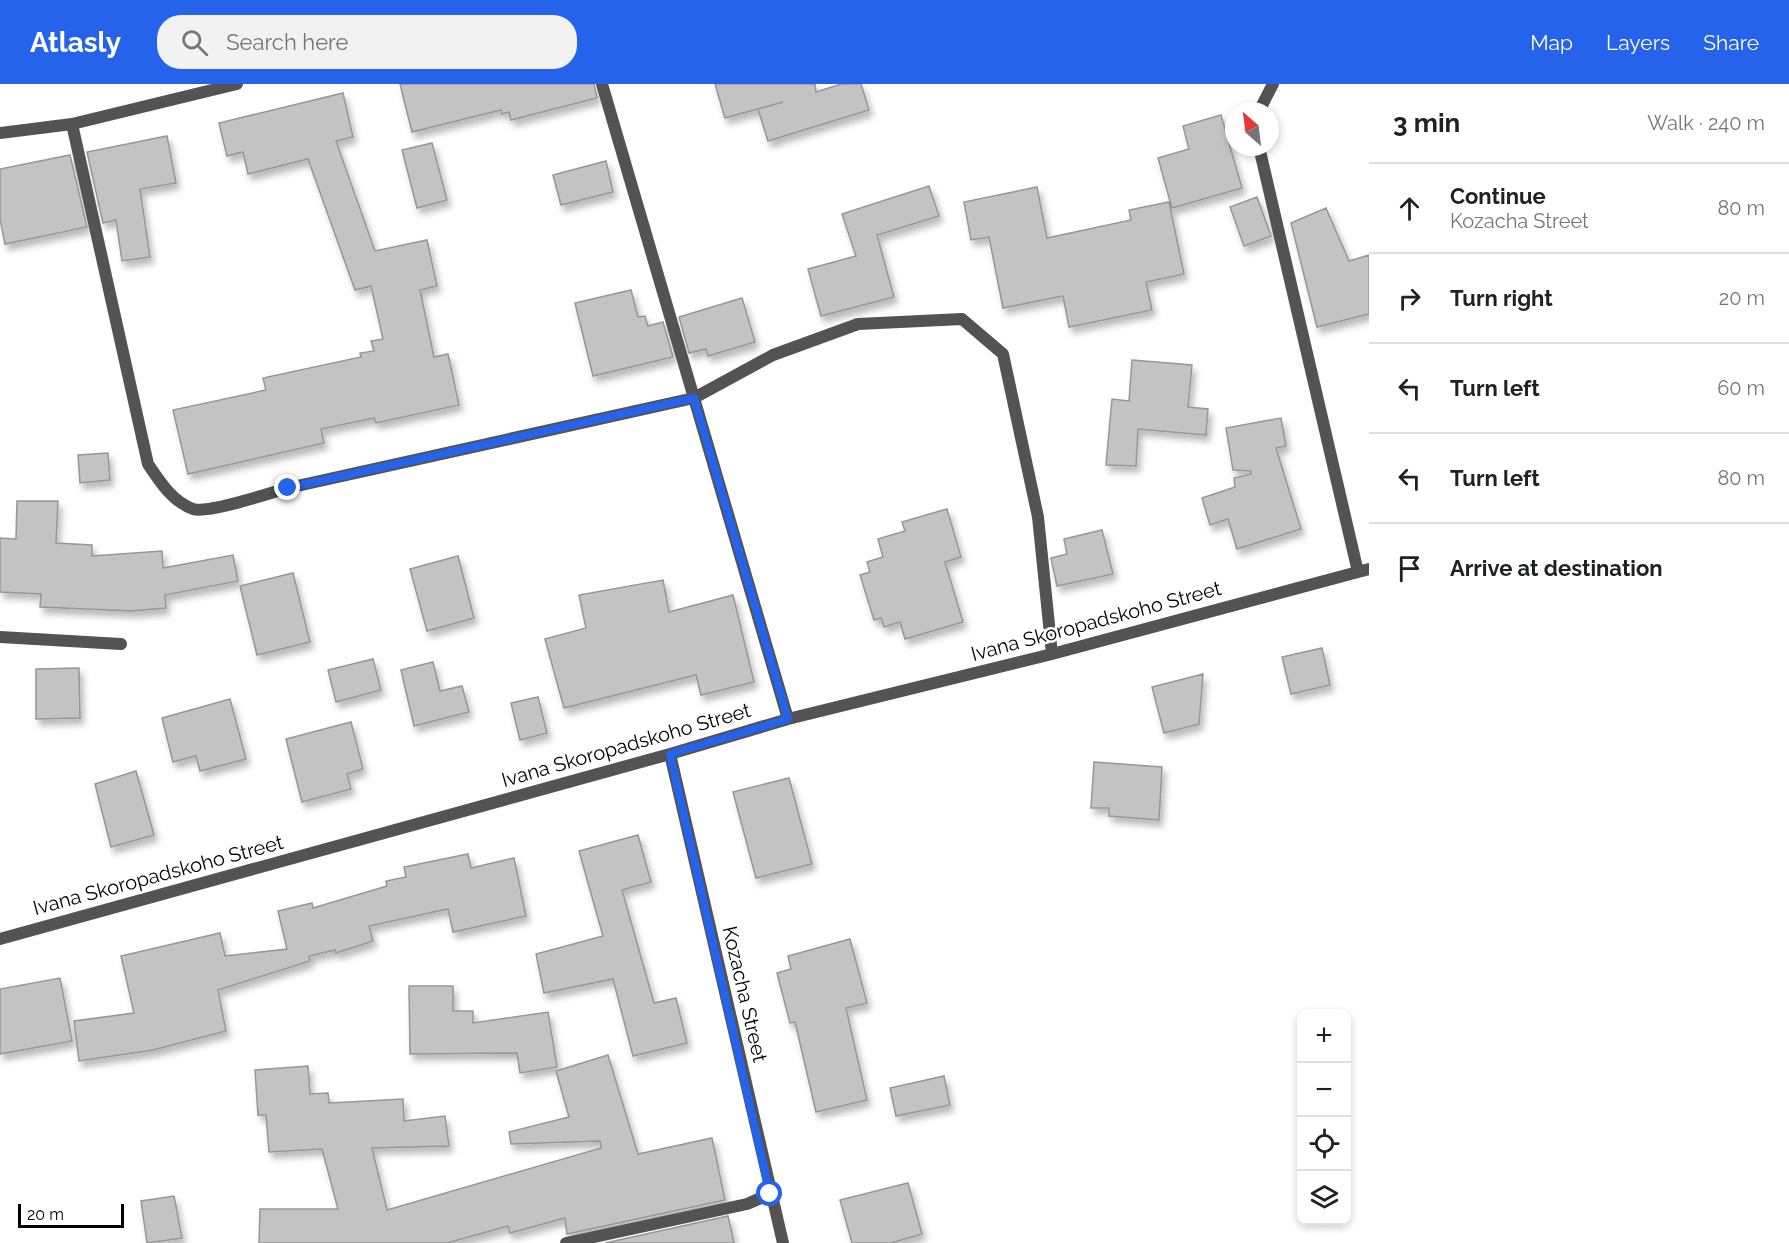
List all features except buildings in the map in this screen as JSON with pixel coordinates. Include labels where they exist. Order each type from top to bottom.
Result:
[{"type":"street","points":[[0,133],[72,124],[237,84]]},
{"type":"street","points":[[602,84],[788,719]]},
{"type":"street","points":[[1264,102],[1273,84]]},
{"type":"street","points":[[72,124],[148,464],[168,493],[195,509],[226,505],[288,488],[694,398],[773,356],[858,324],[962,319],[1003,354],[1038,518],[1052,654]]},
{"type":"street","points":[[1260,156],[1364,571]]},
{"type":"street","name":"Ivana Skoropadskoho Street","points":[[0,939],[670,754],[788,719],[1052,654],[1364,571]]},
{"type":"street","points":[[0,637],[121,644]]},
{"type":"street","name":"Kozacha Street","points":[[670,754],[783,1243]]},
{"type":"street","points":[[566,1243],[747,1204],[770,1194]]},
{"type":"route","points":[[288,488],[694,398],[788,719],[670,754],[770,1194]]}]
